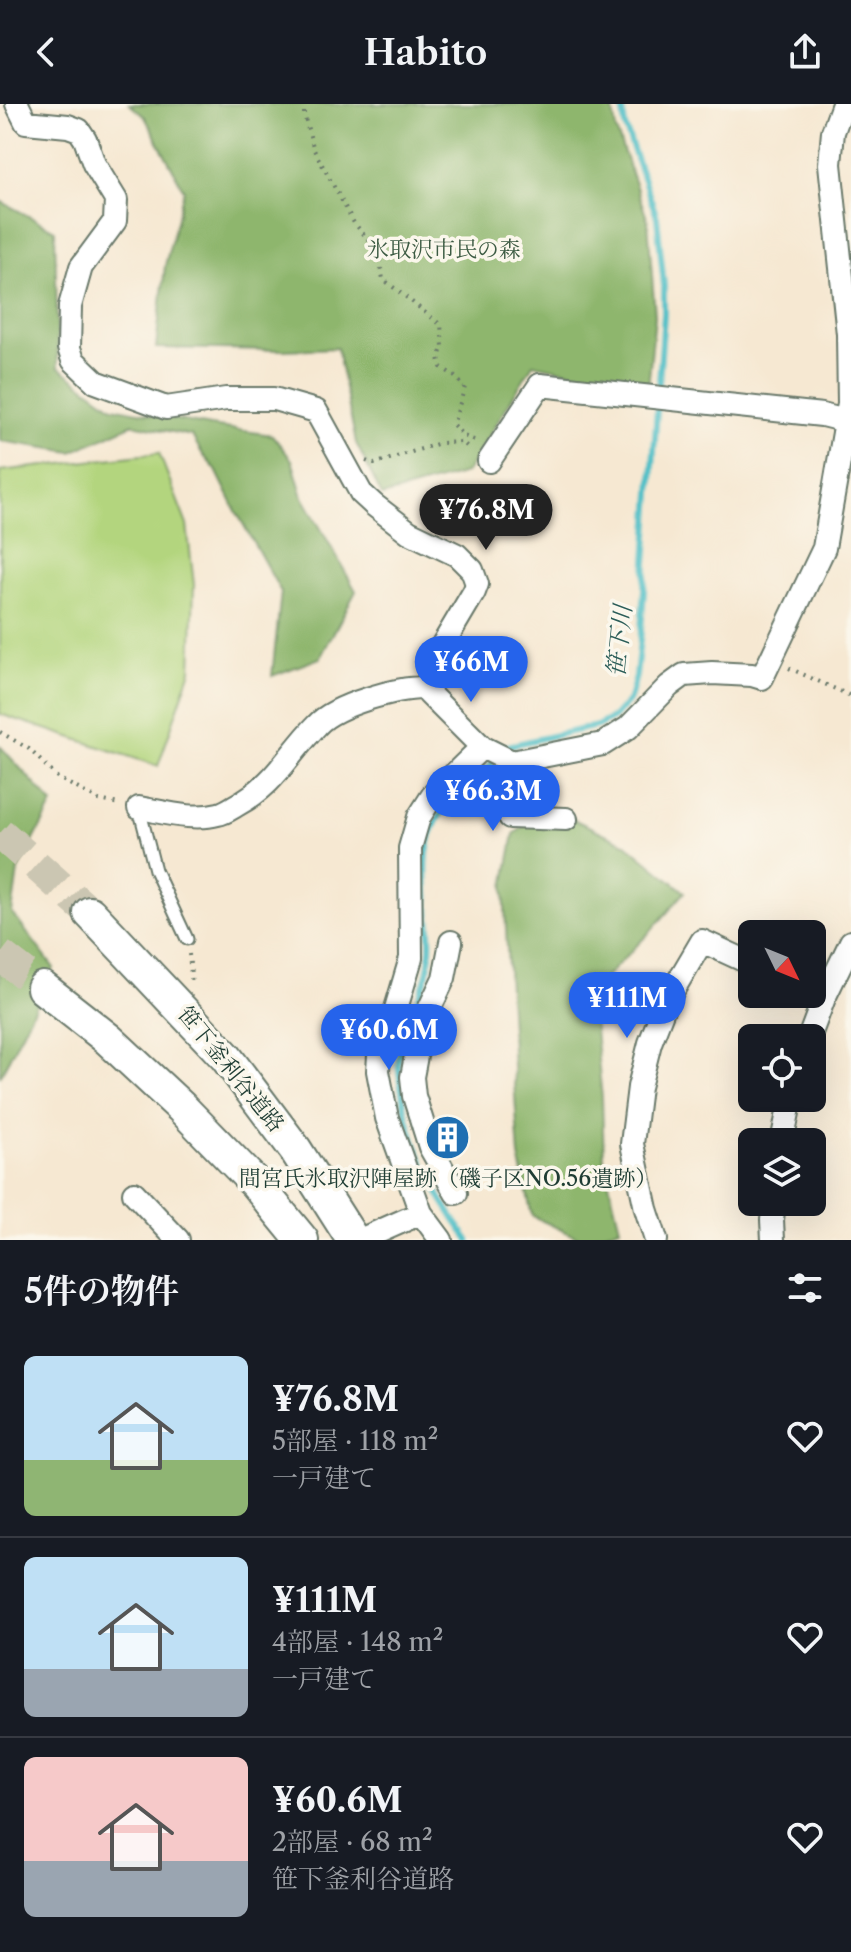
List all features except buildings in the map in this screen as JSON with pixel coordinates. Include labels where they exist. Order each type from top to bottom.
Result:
[{"type":"street","points":[[17,104],[26,122],[79,130],[94,164],[116,200],[115,221],[81,267],[70,306],[69,348],[73,360],[96,382],[166,408],[226,399],[274,399],[316,411],[361,493],[409,532],[457,555],[472,570],[477,584],[474,592],[439,651],[426,688],[482,747],[512,762],[603,744],[628,728],[684,675],[712,673],[762,678],[772,660],[824,548],[849,404],[848,334],[830,164],[833,132],[843,104]]},
{"type":"street","points":[[480,454],[540,385],[822,415],[846,421]]},
{"type":"street","points":[[139,808],[191,817],[219,814],[261,790],[331,713],[411,688],[426,688]]},
{"type":"street","points":[[441,1240],[421,1213],[387,1118],[378,1071],[379,1055],[411,958],[410,848],[419,817],[433,795],[482,747]]},
{"type":"street","points":[[512,762],[510,817],[566,819]]},
{"type":"street","name":"笹下釜利谷道路","points":[[90,913],[226,1057],[295,1149],[353,1240]]},
{"type":"street","points":[[656,1240],[632,1144],[639,1087],[650,1043],[666,1002],[702,941],[738,958]]},
{"type":"street","points":[[451,942],[444,978],[422,1024],[412,1077],[414,1096],[430,1147],[456,1193]]},
{"type":"street","points":[[826,983],[851,942]]},
{"type":"street","points":[[43,988],[108,1039],[181,1107],[256,1184],[302,1240]]},
{"type":"street","points":[[395,1012],[422,1024]]},
{"type":"street","points":[[134,1193],[178,1240]]},
{"type":"street","points":[[360,1240],[421,1213]]},
{"type":"street","points":[[772,1216],[773,1240]]},
{"type":"lane","points":[[139,808],[155,870],[187,939]]},
{"type":"path","points":[[304,104],[314,150],[354,223],[379,257],[383,279],[441,325],[441,367],[465,387],[453,425],[464,436],[479,441],[480,454]]},
{"type":"path","points":[[345,465],[362,460],[374,464],[440,443],[462,442],[480,454]]},
{"type":"path","points":[[772,660],[851,696]]},
{"type":"path","points":[[0,732],[29,749],[58,778],[99,800],[139,808]]},
{"type":"path","points":[[187,939],[192,985]]},
{"type":"green space","name":"氷取沢市民の森","points":[[129,104],[612,104],[616,130],[648,221],[655,316],[648,388],[533,364],[466,473],[382,496],[356,443],[337,348],[156,348],[165,266],[184,190],[145,117]]},
{"type":"green space","points":[[0,201],[55,230],[58,367],[113,407],[272,435],[292,460],[303,497],[356,591],[320,658],[272,676],[281,592],[216,470],[192,436],[133,424],[72,452],[0,441]]},
{"type":"green space","points":[[159,453],[187,525],[194,585],[191,670],[158,766],[0,714],[0,471]]},
{"type":"green space","points":[[0,746],[53,804],[18,870],[12,913],[54,968],[0,1077]]},
{"type":"green space","points":[[549,808],[625,843],[685,892],[591,992],[602,1098],[604,1162],[620,1228],[583,1240],[532,1216],[519,1156],[504,887],[514,834]]},
{"type":"waterway","name":"笹下川","points":[[503,751],[507,746],[597,726],[614,717],[630,699],[636,676],[664,286],[657,217],[625,126],[622,104]]},
{"type":"waterway","name":"笹下川","points":[[469,1240],[445,1205],[417,1148],[405,1107],[398,1060],[429,964],[428,845],[444,810],[496,759]]},
{"type":"tunnel","points":[[0,833],[90,913]]},
{"type":"tunnel","points":[[0,955],[43,988]]},
{"type":"place","name":"間宮氏氷取沢陣屋跡（磯子区NO.56遺跡）","points":[[448,1137]]}]
